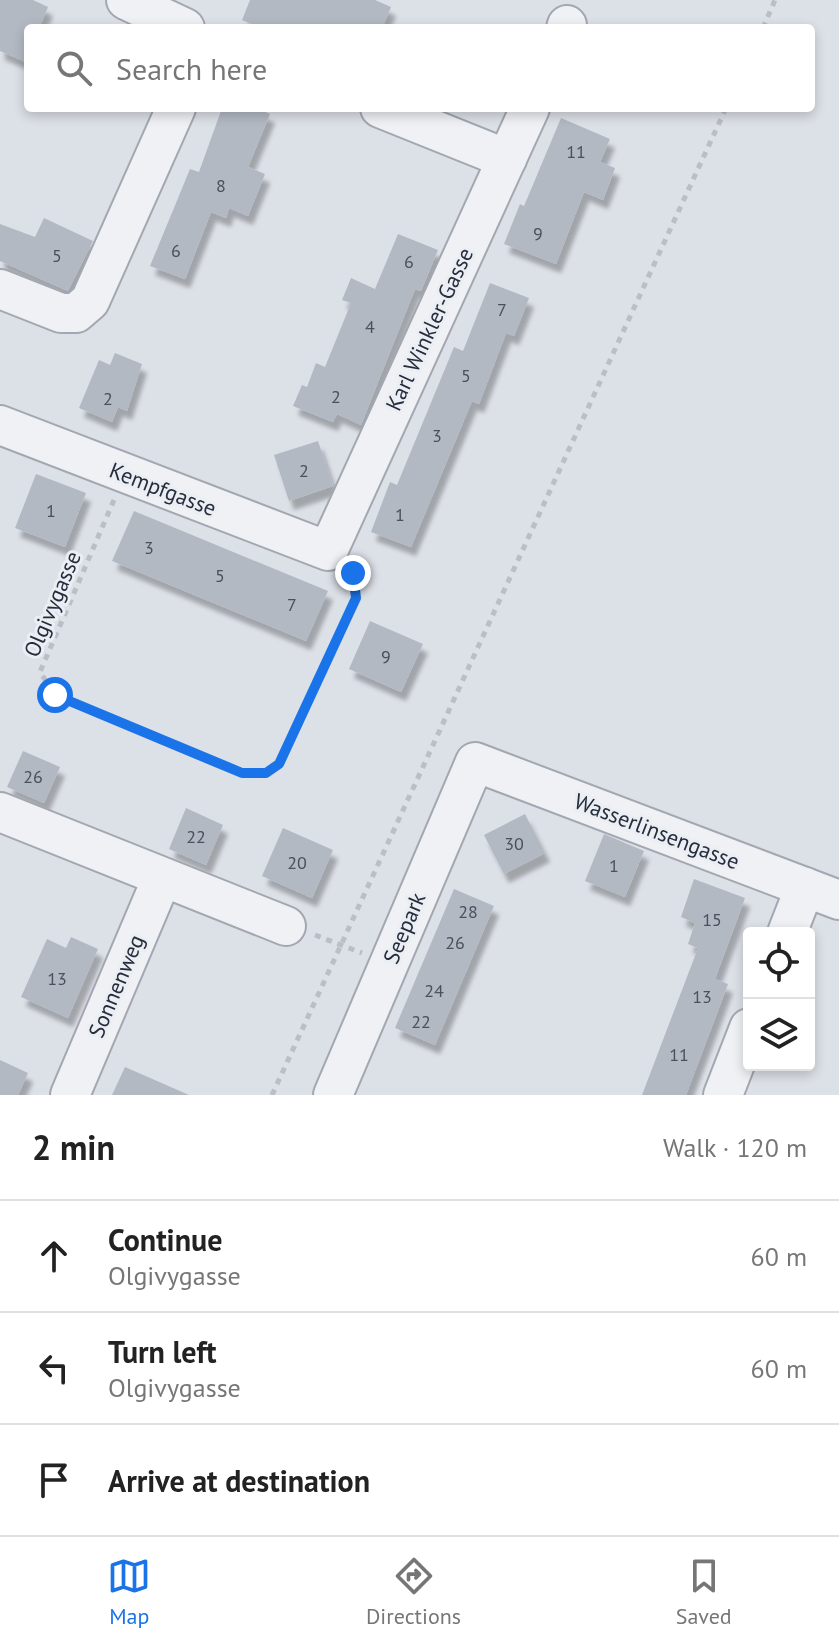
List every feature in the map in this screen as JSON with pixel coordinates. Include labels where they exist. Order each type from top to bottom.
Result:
[{"type":"street","points":[[126,0],[177,24]]},
{"type":"street","points":[[0,289],[61,313],[76,313],[90,301],[174,112]]},
{"type":"street","points":[[390,112],[507,159]]},
{"type":"street","name":"Karl Winkler-Gasse","points":[[328,551],[528,112]]},
{"type":"street","name":"Kempfgasse","points":[[0,425],[328,551]]},
{"type":"street","name":"Wasserlinsengasse","points":[[475,762],[822,893]]},
{"type":"street","name":"Seepark","points":[[333,1095],[475,762]]},
{"type":"street","points":[[0,812],[286,926]]},
{"type":"street","name":"Sonnenweg","points":[[70,1095],[162,878]]},
{"type":"street","points":[[792,927],[822,893]]},
{"type":"street","points":[[723,1095],[743,1043]]},
{"type":"path","points":[[765,24],[775,0]]},
{"type":"path","points":[[272,1095],[724,112]]},
{"type":"path","name":"Olgivygasse","points":[[125,475],[40,672],[55,695],[242,773],[266,773],[279,764],[356,598],[353,573],[328,551]]},
{"type":"path","points":[[286,926],[389,964]]},
{"type":"building","points":[[0,0],[33,0],[48,7],[41,24],[24,24],[24,61],[0,51]]},
{"type":"building","points":[[250,0],[375,0],[391,7],[384,24],[252,24],[242,20]]},
{"type":"building","points":[[221,112],[270,114],[248,167],[265,174],[248,216],[229,208],[226,218],[211,212],[185,279],[150,266],[190,169],[199,172]]},
{"type":"building","points":[[561,118],[610,139],[600,162],[615,168],[603,200],[584,192],[556,264],[504,244],[520,204],[524,206]]},
{"type":"building","points":[[44,218],[93,241],[68,291],[0,261],[0,224],[35,237]]},
{"type":"building","points":[[398,234],[438,250],[421,291],[415,289],[361,425],[337,414],[333,422],[293,406],[302,385],[307,387],[316,363],[325,367],[351,303],[342,300],[351,278],[375,289]]},
{"type":"building","points":[[490,283],[529,298],[514,336],[506,333],[479,404],[472,401],[411,547],[371,532],[390,482],[397,485],[454,347],[463,351]]},
{"type":"building","points":[[115,353],[142,364],[127,411],[118,407],[112,422],[79,408],[99,360],[110,365]]},
{"type":"building","points":[[318,441],[333,486],[289,501],[274,455]]},
{"type":"building","points":[[36,474],[86,493],[65,547],[15,528]]},
{"type":"building","points":[[134,511],[328,591],[306,641],[112,561]]},
{"type":"building","points":[[370,621],[423,644],[401,692],[349,669]]},
{"type":"building","points":[[23,751],[60,767],[44,803],[7,787]]},
{"type":"building","points":[[186,808],[223,825],[206,865],[169,849]]},
{"type":"building","points":[[525,814],[545,853],[504,874],[484,835]]},
{"type":"building","points":[[283,828],[333,850],[312,898],[262,876]]},
{"type":"building","points":[[604,834],[644,851],[625,897],[585,881]]},
{"type":"building","points":[[694,879],[745,898],[715,979],[728,984],[686,1095],[642,1095],[698,948],[688,944],[695,923],[681,917]]},
{"type":"building","points":[[454,889],[494,906],[435,1045],[395,1028]]},
{"type":"building","points":[[71,937],[98,949],[68,1018],[21,997],[47,939],[66,948]]},
{"type":"building","points":[[0,1060],[28,1073],[18,1095],[0,1095]]},
{"type":"building","points":[[125,1067],[189,1095],[112,1095]]},
{"type":"route","points":[[55,695],[242,773],[266,773],[279,764],[356,598],[353,573]]}]
